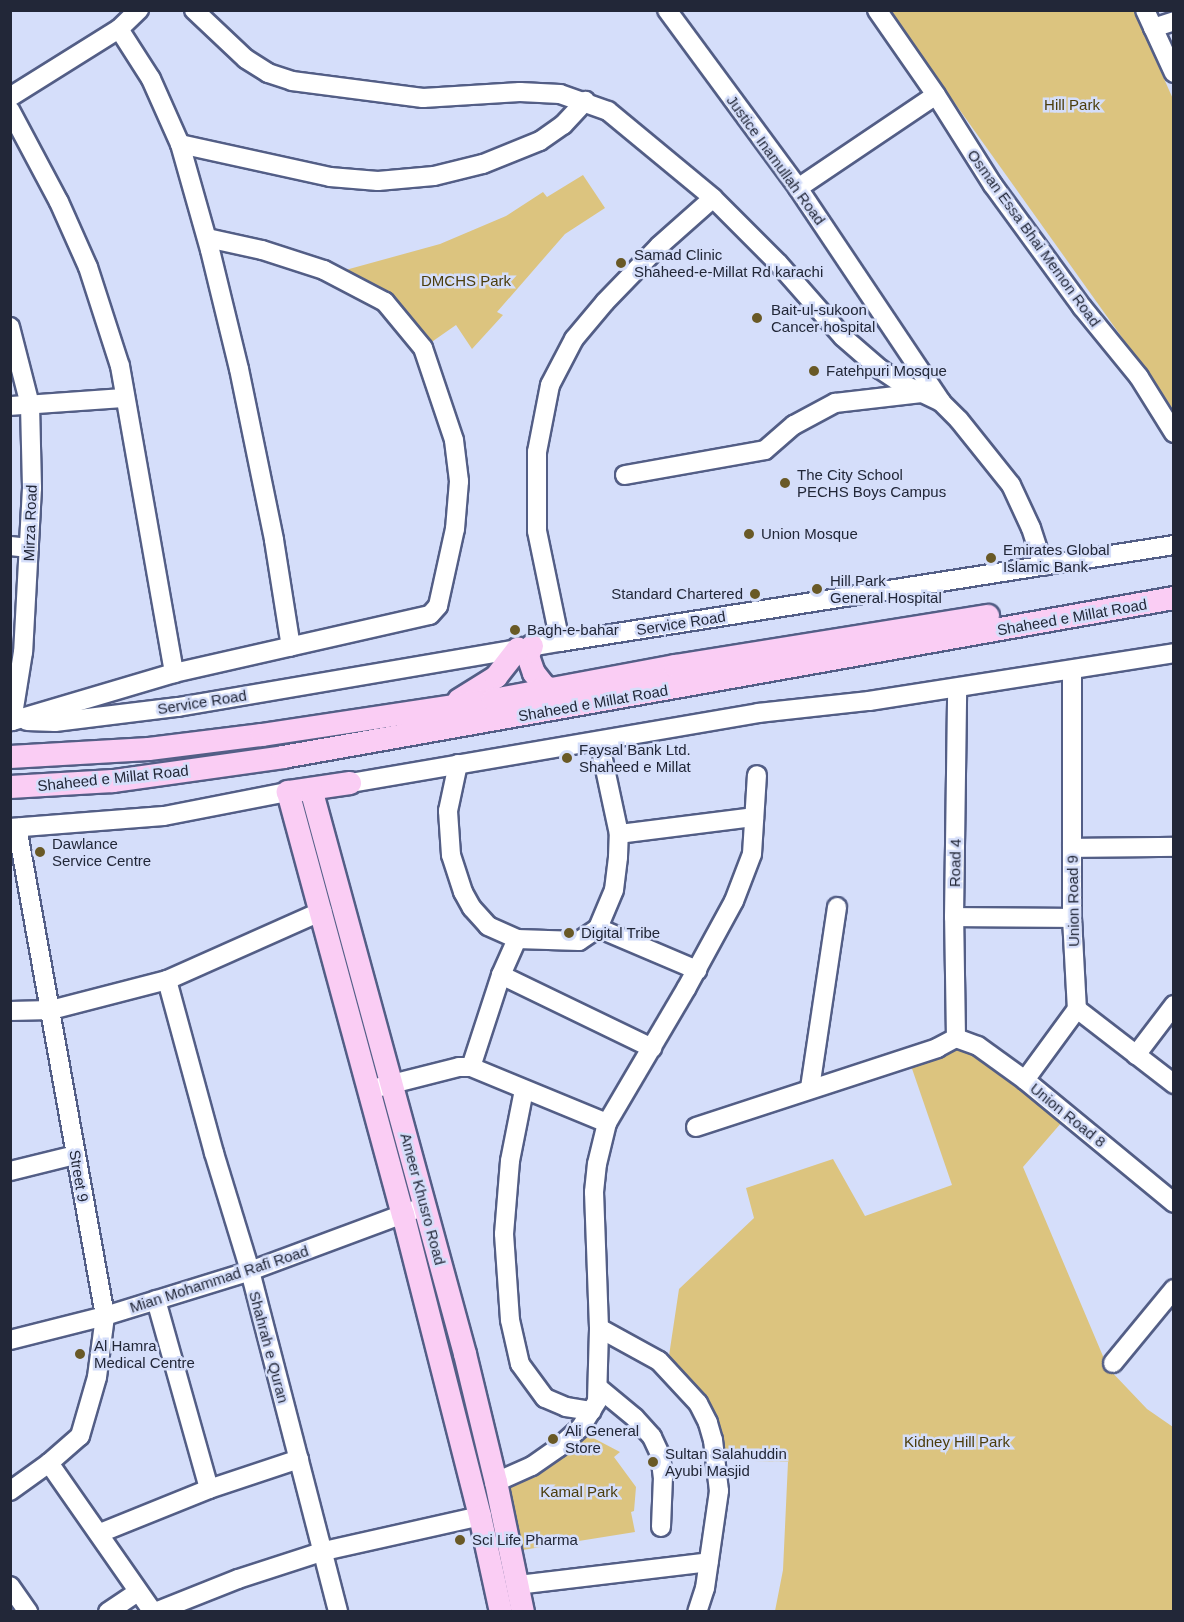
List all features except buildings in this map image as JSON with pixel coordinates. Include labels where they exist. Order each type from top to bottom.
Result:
[{"type":"main road","name":"Shaheed e Millat Road","points":[[10,757],[176,747],[553,690],[675,666],[1173,586]]},
{"type":"main road","name":"Shaheed e Millat Road","points":[[10,786],[112,781],[322,751],[1173,598]]},
{"type":"main road","points":[[444,707],[469,696],[496,677],[525,647],[534,673],[544,686],[553,690]]},
{"type":"main road","points":[[350,783],[358,752],[368,743]]},
{"type":"main road","points":[[10,766],[157,756],[176,747]]},
{"type":"main road","points":[[322,751],[339,765],[350,783]]},
{"type":"main road","points":[[10,778],[217,760],[232,764]]},
{"type":"main road","points":[[288,792],[350,783]]},
{"type":"main road","name":"Ameer Khusro Road","points":[[311,789],[381,1087],[403,1214],[480,1516],[501,1611]]},
{"type":"main road","name":"Ameer Khusro Road","points":[[288,792],[322,911],[424,1206],[496,1482],[523,1611]]},
{"type":"street","points":[[10,98],[119,29],[139,10]]},
{"type":"street","points":[[194,10],[246,59],[268,73],[292,81],[423,98],[520,92],[560,94],[585,100],[608,111],[713,198],[778,263],[843,337],[899,382],[941,402],[974,435],[1011,485],[1031,528],[1043,566]]},
{"type":"street","points":[[215,29],[218,10]]},
{"type":"street","name":"Justice Inamullah Road","points":[[667,10],[798,188],[941,402]]},
{"type":"street","name":"Osman Essa Bhai Memon Road","points":[[877,10],[936,95],[993,185],[1082,307],[1139,377],[1173,433]]},
{"type":"street","points":[[1145,10],[1173,73]]},
{"type":"street","points":[[1153,28],[1173,21]]},
{"type":"street","points":[[119,29],[152,79],[180,144],[207,238],[242,380],[274,540],[291,647]]},
{"type":"street","points":[[798,188],[936,95]]},
{"type":"street","points":[[180,144],[330,177],[378,181],[434,176],[483,165],[540,141],[563,125],[585,100]]},
{"type":"street","points":[[10,110],[59,202],[88,267],[120,366],[174,673]]},
{"type":"street","points":[[560,642],[537,531],[537,452],[550,386],[574,339],[606,302],[659,246],[713,198]]},
{"type":"street","points":[[11,721],[174,673],[430,615],[438,606],[455,529],[459,481],[453,440],[423,348],[385,302],[324,270],[262,250],[207,238]]},
{"type":"street","name":"Mirza Road","points":[[10,327],[30,405],[32,488],[23,652],[11,721]]},
{"type":"street","points":[[880,369],[894,366],[906,352]]},
{"type":"street","points":[[626,475],[765,450],[794,425],[835,403],[921,393]]},
{"type":"street","points":[[10,406],[125,398]]},
{"type":"street","name":"Service Road","points":[[11,721],[55,722],[178,707],[525,647],[1173,545]]},
{"type":"street","points":[[10,546],[29,548]]},
{"type":"street","points":[[350,783],[758,713],[957,687],[1173,653]]},
{"type":"street","name":"Union Road 9","points":[[1072,670],[1072,918],[1077,1009]]},
{"type":"street","name":"Road 4","points":[[956,1038],[954,917],[957,687]]},
{"type":"street","points":[[458,764],[448,811],[451,855],[463,892],[472,908],[488,926],[517,939],[579,941],[598,928],[614,890],[619,834],[599,741]]},
{"type":"street","points":[[496,1482],[532,1466],[559,1447],[581,1427],[592,1411],[600,1389],[594,1192],[597,1164],[607,1124],[697,970],[734,901],[752,854],[757,775]]},
{"type":"street","points":[[14,828],[164,816],[288,792]]},
{"type":"street","points":[[619,834],[754,817]]},
{"type":"street","name":"Street 9","points":[[10,1491],[49,1463],[80,1436],[97,1377],[105,1316],[51,1010],[14,828]]},
{"type":"street","points":[[1072,848],[1173,847]]},
{"type":"street","points":[[810,1088],[837,907]]},
{"type":"street","points":[[10,1011],[51,1010],[167,980],[322,911]]},
{"type":"street","points":[[954,917],[1072,918]]},
{"type":"street","points":[[598,928],[697,970]]},
{"type":"street","points":[[471,1066],[501,975],[517,939]]},
{"type":"street","points":[[501,975],[652,1048]]},
{"type":"street","name":"Shahrah e Quran","points":[[167,980],[249,1271],[338,1611]]},
{"type":"street","points":[[1136,1055],[1173,1005]]},
{"type":"street","points":[[1025,1080],[1077,1009],[1173,1084]]},
{"type":"street","points":[[696,1126],[937,1048],[956,1038]]},
{"type":"street","name":"Union Road 8","points":[[956,1038],[978,1046],[1025,1080],[1173,1203]]},
{"type":"street","points":[[381,1087],[471,1066],[607,1124]]},
{"type":"street","points":[[524,1090],[510,1161],[504,1234],[510,1320],[520,1364],[545,1398],[566,1407],[592,1411]]},
{"type":"street","points":[[10,1171],[75,1155]]},
{"type":"street","name":"Mian Mohammad Rafi Road","points":[[10,1340],[105,1316],[249,1271],[424,1206]]},
{"type":"street","points":[[1113,1363],[1167,1313],[1173,1289]]},
{"type":"street","points":[[156,1300],[209,1490]]},
{"type":"street","points":[[599,1328],[659,1362],[698,1403],[708,1423],[713,1440],[718,1491],[705,1588],[697,1611]]},
{"type":"street","points":[[600,1389],[635,1418],[652,1437],[660,1454],[663,1478],[661,1527]]},
{"type":"street","points":[[100,1533],[209,1490],[298,1459]]},
{"type":"street","points":[[49,1463],[100,1533],[138,1592],[154,1611],[238,1579],[324,1551],[480,1516]]},
{"type":"street","points":[[517,1585],[709,1563]]},
{"type":"street","points":[[10,1586],[28,1611]]},
{"type":"street","points":[[108,1611],[138,1592]]},
{"type":"green space","name":"Hill Park","points":[[889,11],[1134,11],[1173,99],[1173,409]]},
{"type":"green space","name":"DMCHS Park","points":[[583,175],[605,208],[565,234],[497,312],[503,315],[472,349],[456,325],[423,348],[385,302],[331,274],[440,244],[506,216],[543,192],[547,197]]},
{"type":"green space","name":"Kidney Hill Park","points":[[956,1038],[1068,1115],[1023,1167],[1108,1368],[1147,1409],[1173,1427],[1173,1611],[775,1611],[783,1570],[788,1462],[716,1460],[698,1403],[667,1369],[679,1289],[754,1218],[746,1188],[833,1159],[865,1216],[952,1185],[908,1057]]},
{"type":"green space","name":"Kamal Park","points":[[578,1430],[620,1452],[614,1457],[636,1487],[634,1511],[631,1512],[635,1532],[510,1552],[496,1482]]},
{"type":"place","name":"Samad Clinic Shaheed-e-Millat Rd karachi","points":[[621,263]]},
{"type":"place","name":"Bait-ul-sukoon Cancer hospital","points":[[757,318]]},
{"type":"place","name":"Fatehpuri Mosque","points":[[814,371]]},
{"type":"place","name":"The City School PECHS Boys Campus","points":[[785,483]]},
{"type":"place","name":"Union Mosque","points":[[749,534]]},
{"type":"place","name":"Emirates Global Islamic Bank","points":[[991,558]]},
{"type":"place","name":"Hill Park General Hospital","points":[[817,589]]},
{"type":"place","name":"Standard Chartered","points":[[755,594]]},
{"type":"place","name":"Bagh-e-bahar","points":[[515,630]]},
{"type":"place","name":"Faysal Bank Ltd. Shaheed e Millat","points":[[567,758]]},
{"type":"place","name":"Dawlance Service Centre","points":[[40,852]]},
{"type":"place","name":"Digital Tribe","points":[[569,933]]},
{"type":"place","name":"Al Hamra Medical Centre","points":[[80,1354]]},
{"type":"place","name":"Ali General Store","points":[[553,1439]]},
{"type":"place","name":"Sultan Salahuddin Ayubi Masjid","points":[[653,1462]]},
{"type":"place","name":"Sci Life Pharma","points":[[460,1540]]}]
